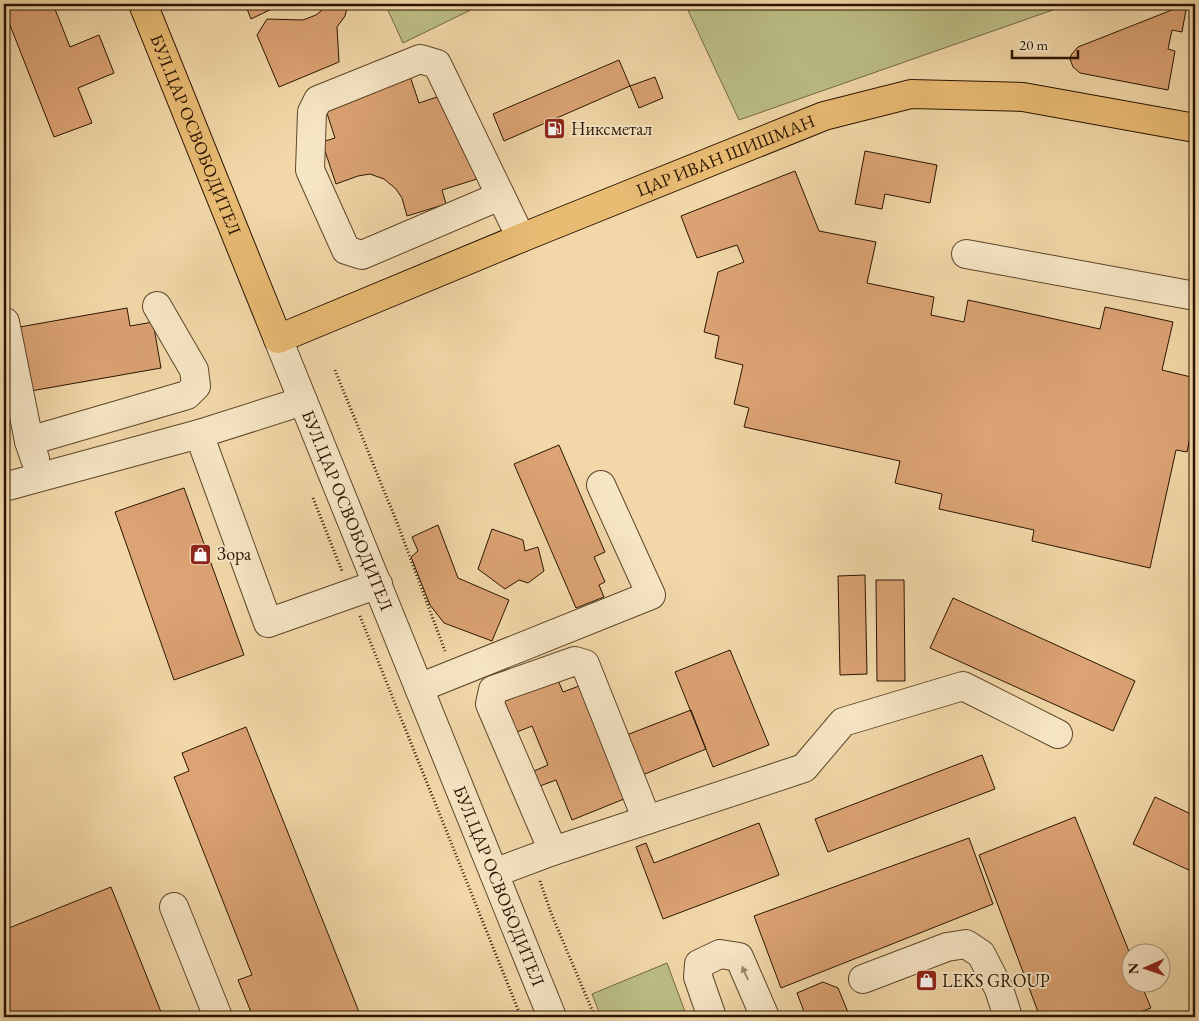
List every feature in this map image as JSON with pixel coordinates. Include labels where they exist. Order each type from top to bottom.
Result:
[{"type":"main road","name":"БУЛ.ЦАР ОСВОБОДИТЕЛ","points":[[143,4],[278,339]]},
{"type":"main road","name":"ЦАР ИВАН ШИШМАН","points":[[278,339],[521,238],[824,116],[911,94],[1023,97],[1195,128]]},
{"type":"street","points":[[500,196],[362,255],[346,250],[310,170],[312,112],[318,100],[420,59],[437,64],[521,238]]},
{"type":"street","points":[[966,254],[1195,296]]},
{"type":"street","points":[[29,441],[187,396],[196,386],[194,370],[157,306]]},
{"type":"street","points":[[5,322],[29,441],[42,477]]},
{"type":"street","name":"БУЛ.ЦАР ОСВОБОДИТЕЛ","points":[[278,339],[552,1017]]},
{"type":"street","points":[[4,487],[199,434],[303,401]]},
{"type":"street","points":[[199,434],[268,623],[378,584]]},
{"type":"street","points":[[419,688],[651,595],[602,485]]},
{"type":"street","points":[[553,851],[490,704],[493,690],[575,661],[586,664],[647,820]]},
{"type":"street","points":[[494,873],[553,851],[804,768],[843,722],[963,686],[1058,734]]},
{"type":"street","points":[[174,908],[218,1017]]},
{"type":"street","points":[[863,979],[947,947],[966,944],[981,954],[999,989],[1008,1017]]},
{"type":"street","points":[[712,1017],[698,977],[699,964],[720,954],[738,957],[765,1017]]},
{"type":"path","points":[[310,489],[342,572]]},
{"type":"path","points":[[357,608],[521,1017]]},
{"type":"green space","points":[[385,4],[483,4],[403,43]]},
{"type":"green space","points":[[685,4],[1070,4],[739,120]]},
{"type":"green space","points":[[667,963],[687,1017],[601,1017],[592,994]]},
{"type":"building","points":[[4,4],[53,4],[70,47],[99,35],[114,73],[78,88],[92,123],[54,137],[4,10]]},
{"type":"building","points":[[245,4],[282,4],[251,19]]},
{"type":"building","points":[[325,4],[348,4],[345,16],[337,27],[339,62],[279,87],[257,35],[267,19],[303,20],[316,15]]},
{"type":"building","points":[[1187,4],[1182,32],[1172,30],[1168,49],[1175,51],[1168,90],[1080,73],[1073,67],[1070,59],[1071,55],[1078,47]]},
{"type":"building","points":[[619,60],[630,86],[504,141],[493,114]]},
{"type":"building","points":[[410,76],[419,103],[449,93],[477,179],[442,190],[446,204],[407,216],[402,198],[396,189],[384,179],[370,174],[336,184],[322,142],[335,138],[324,104]]},
{"type":"building","points":[[655,77],[663,98],[639,108],[630,86]]},
{"type":"building","points":[[865,151],[937,165],[930,203],[885,194],[882,209],[855,204]]},
{"type":"building","points":[[795,171],[819,231],[876,242],[867,283],[934,297],[931,315],[964,322],[968,300],[1100,329],[1105,307],[1173,322],[1162,370],[1195,378],[1195,412],[1187,452],[1176,450],[1150,568],[1032,541],[1034,530],[939,509],[942,494],[895,483],[900,461],[744,427],[749,408],[734,404],[743,365],[715,358],[719,336],[704,332],[718,272],[744,262],[737,245],[697,258],[681,216]]},
{"type":"building","points":[[127,308],[130,326],[153,322],[161,368],[25,392],[14,328]]},
{"type":"building","points":[[559,445],[605,552],[594,557],[605,582],[599,585],[604,597],[576,608],[514,464]]},
{"type":"building","points":[[184,488],[244,655],[174,680],[115,512]]},
{"type":"building","points":[[438,525],[458,578],[509,600],[492,641],[444,623],[430,605],[411,557],[418,551],[412,537]]},
{"type":"building","points":[[492,529],[523,540],[525,551],[538,547],[544,571],[528,583],[519,580],[505,589],[478,569]]},
{"type":"building","points":[[865,575],[867,674],[840,675],[838,576]]},
{"type":"building","points":[[876,580],[904,580],[905,681],[877,681]]},
{"type":"building","points":[[953,598],[1135,681],[1113,731],[930,648]]},
{"type":"building","points":[[730,650],[769,745],[713,767],[675,672]]},
{"type":"building","points":[[555,673],[563,692],[579,686],[624,799],[572,820],[556,780],[540,786],[534,771],[548,765],[532,726],[512,734],[498,696]]},
{"type":"building","points":[[691,710],[706,749],[640,776],[624,736]]},
{"type":"building","points":[[246,727],[361,1017],[253,1017],[238,980],[252,975],[174,777],[189,771],[182,753]]},
{"type":"building","points":[[982,755],[995,789],[828,852],[815,819]]},
{"type":"building","points":[[1155,797],[1195,816],[1195,873],[1133,844]]},
{"type":"building","points":[[1075,817],[1126,944],[1122,944],[1122,994],[1145,994],[1151,1008],[1126,1017],[1040,1017],[979,855]]},
{"type":"building","points":[[759,823],[779,875],[663,919],[636,847],[646,843],[654,863]]},
{"type":"building","points":[[969,838],[993,904],[781,988],[754,916]]},
{"type":"building","points":[[111,887],[163,1017],[4,1017],[4,930]]},
{"type":"building","points":[[823,982],[838,988],[850,1017],[806,1017],[797,993]]},
{"type":"place","name":"Никсметал","points":[[555,129]]},
{"type":"place","name":"Зора","points":[[201,554]]},
{"type":"place","name":"LEKS GROUP","points":[[926,981]]}]
